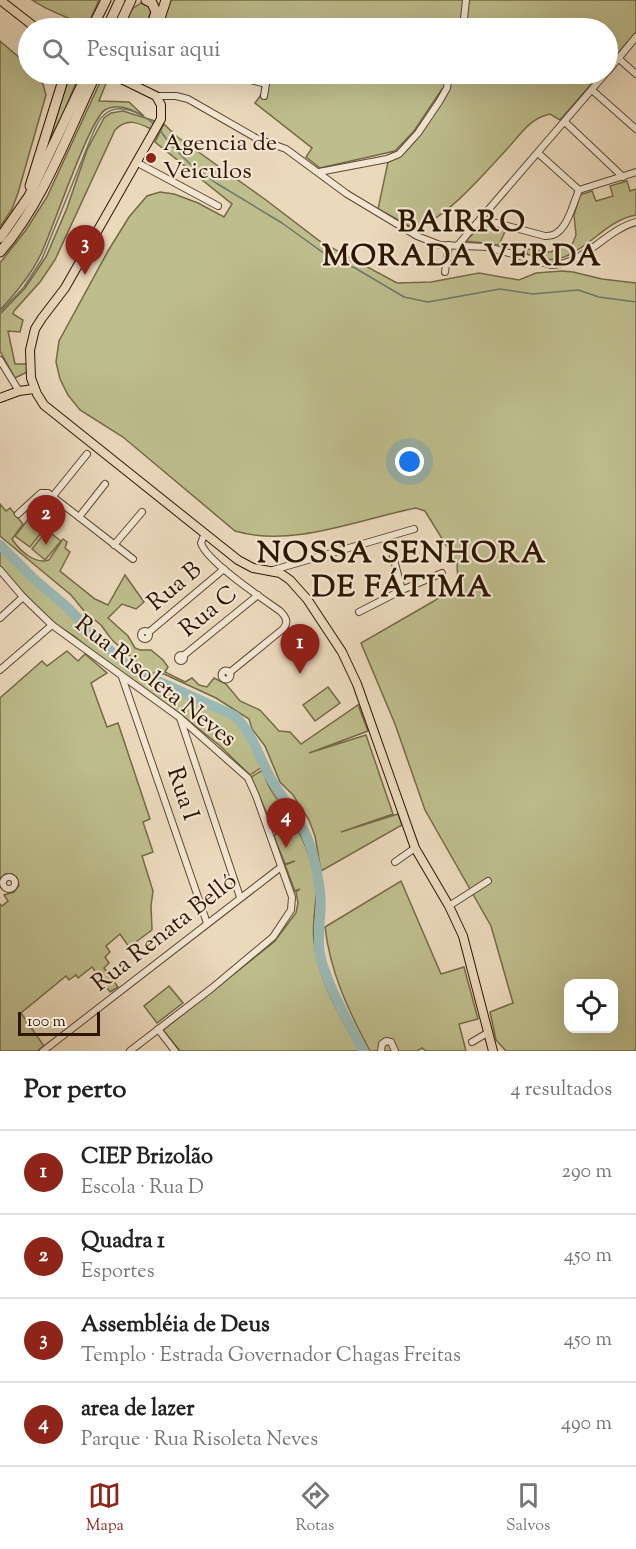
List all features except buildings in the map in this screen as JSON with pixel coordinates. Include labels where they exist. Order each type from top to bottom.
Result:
[{"type":"highway","points":[[97,18],[106,0]]},
{"type":"highway","points":[[112,18],[120,0]]},
{"type":"highway","points":[[122,18],[131,0]]},
{"type":"highway","points":[[123,18],[129,8],[140,0]]},
{"type":"highway","points":[[146,0],[152,3],[156,12],[155,18]]},
{"type":"highway","points":[[158,18],[166,0]]},
{"type":"highway","points":[[23,207],[62,84]]},
{"type":"highway","points":[[0,252],[19,228],[35,202],[84,84]]},
{"type":"highway","points":[[0,238],[23,207],[89,84]]},
{"type":"main road","points":[[0,0],[23,18]]},
{"type":"main road","points":[[137,84],[156,96],[161,105],[162,116],[65,288],[35,329],[30,356],[34,389],[44,405],[90,450],[205,533],[243,564],[282,574],[300,590],[331,633],[357,684],[415,848],[450,906],[467,946],[494,1051]]},
{"type":"main road","points":[[0,398],[19,391],[34,389]]},
{"type":"street","points":[[464,18],[466,0]]},
{"type":"street","points":[[636,37],[618,58],[636,74]]},
{"type":"street","points":[[264,96],[266,84]]},
{"type":"street","points":[[319,172],[395,156],[418,133],[439,102],[448,84]]},
{"type":"street","points":[[458,245],[597,84]]},
{"type":"street","points":[[592,90],[636,129]]},
{"type":"street","points":[[156,96],[176,96],[188,99],[256,138],[286,149],[347,194],[404,230],[430,242],[488,247],[551,265],[580,255],[618,229],[636,222]]},
{"type":"street","points":[[565,122],[623,177]]},
{"type":"street","points":[[538,153],[579,190]]},
{"type":"street","points":[[136,162],[218,206]]},
{"type":"street","points":[[579,190],[636,172]]},
{"type":"street","points":[[482,219],[552,236],[563,227],[579,190]]},
{"type":"street","points":[[446,272],[448,245]]},
{"type":"street","points":[[0,360],[19,391]]},
{"type":"street","points":[[53,496],[90,450]]},
{"type":"street","points":[[79,517],[105,484]]},
{"type":"street","points":[[18,514],[42,492],[53,496],[133,559]]},
{"type":"street","points":[[114,545],[142,512]]},
{"type":"street","points":[[270,571],[414,529]]},
{"type":"street","points":[[205,533],[201,543],[203,549],[224,569],[285,616],[287,622],[283,629],[229,672]]},
{"type":"street","points":[[388,537],[402,590]]},
{"type":"street","name":"Rua B","points":[[149,632],[224,569]]},
{"type":"street","name":"Rua Risoleta Neves","points":[[0,570],[23,597],[52,625],[179,717],[248,778],[293,903],[288,916],[276,934],[212,988],[130,1051]]},
{"type":"street","points":[[359,612],[442,573]]},
{"type":"street","name":"Rua C","points":[[183,656],[258,595]]},
{"type":"street","points":[[0,618],[23,597]]},
{"type":"street","points":[[0,670],[52,625]]},
{"type":"street","name":"Rua I","points":[[122,677],[207,923]]},
{"type":"street","points":[[179,717],[240,897]]},
{"type":"street","points":[[395,862],[415,848]]},
{"type":"street","name":"Rua Renata Belló","points":[[43,1051],[281,867]]},
{"type":"street","points":[[450,906],[488,881]]},
{"type":"street","points":[[158,1029],[175,1051]]},
{"type":"street","points":[[472,1042],[489,1032]]},
{"type":"street","points":[[381,1051],[381,1046],[386,1041],[391,1042],[395,1051]]},
{"type":"shaded area","points":[[32,0],[99,0],[91,18],[67,18]]},
{"type":"shaded area","points":[[170,0],[636,0],[636,32],[618,53],[618,18],[162,18]]},
{"type":"shaded area","points":[[141,3],[148,6],[151,11],[149,18],[128,18],[132,9]]},
{"type":"shaded area","points":[[0,41],[18,56],[18,84],[43,84],[46,95],[18,193],[12,209],[0,227]]},
{"type":"shaded area","points":[[66,84],[76,84],[62,116],[45,149]]},
{"type":"shaded area","points":[[99,84],[106,84],[99,101],[129,102],[144,116],[135,111],[115,107],[105,110],[98,118],[81,153],[41,254],[23,284],[0,310],[0,263],[26,230],[47,197]]},
{"type":"shaded area","points":[[591,84],[560,120],[550,114],[531,123],[453,205],[415,229],[378,209],[388,162],[400,156],[447,91],[442,89],[414,131],[395,151],[320,168],[306,157],[312,148],[255,103],[261,95],[261,85]]},
{"type":"shaded area","points":[[123,111],[155,121],[151,129],[132,122],[119,126],[115,130],[55,260],[40,282],[14,311],[13,314],[23,320],[20,332],[8,331],[15,364],[27,364],[29,371],[15,378],[0,351],[0,314],[25,288],[46,257],[67,208],[87,150],[104,118],[111,113]]},
{"type":"shaded area","points":[[164,124],[176,136],[321,242],[397,283],[431,282],[479,273],[519,280],[536,273],[562,271],[636,283],[636,1051],[506,1051],[496,1040],[490,1012],[513,1003],[491,926],[425,810],[395,724],[361,643],[434,601],[458,584],[457,563],[425,511],[416,508],[303,534],[257,535],[235,531],[123,437],[80,410],[68,395],[60,379],[56,362],[59,341],[108,251],[129,217],[147,196],[160,192],[174,194],[198,203],[224,217],[232,204],[155,142]]},
{"type":"shaded area","points":[[627,181],[630,191],[636,189],[636,215],[608,227],[572,254],[559,259],[544,259],[527,254],[526,249],[551,252],[562,246],[572,245],[576,235],[574,215],[580,195],[592,191],[596,201],[613,196],[610,186]]},
{"type":"shaded area","points":[[482,224],[506,229],[499,245],[466,241]]},
{"type":"shaded area","points":[[0,504],[6,511],[10,508],[23,524],[12,539],[23,552],[33,558],[49,560],[63,539],[67,542],[65,548],[70,552],[60,571],[95,599],[108,605],[125,575],[144,602],[136,609],[122,604],[108,618],[128,636],[135,648],[151,650],[163,660],[168,667],[165,672],[185,682],[192,678],[199,685],[207,687],[214,678],[226,684],[240,701],[260,710],[279,731],[290,732],[301,744],[358,705],[368,731],[309,753],[366,735],[393,814],[341,832],[398,814],[402,825],[321,871],[315,836],[309,820],[293,795],[280,782],[265,746],[252,729],[249,719],[216,698],[164,674],[149,673],[112,640],[101,625],[85,612],[71,595],[0,536]]},
{"type":"shaded area","points":[[30,517],[44,529],[30,547],[15,536]]},
{"type":"shaded area","points":[[47,530],[61,541],[45,560],[32,549]]},
{"type":"shaded area","points":[[0,550],[64,605],[105,649],[132,670],[235,720],[247,734],[262,767],[250,775],[219,745],[179,713],[55,624],[0,566]]},
{"type":"shaded area","points":[[67,651],[78,661],[85,654],[107,673],[91,683],[107,727],[118,723],[150,819],[143,822],[153,852],[142,856],[153,891],[152,930],[129,947],[120,934],[106,946],[110,952],[105,957],[109,963],[104,968],[118,987],[110,992],[92,967],[78,978],[76,975],[69,980],[66,976],[21,1013],[44,1046],[37,1051],[0,1051],[0,904],[2,906],[8,901],[4,895],[14,892],[19,885],[17,878],[12,874],[5,874],[0,880],[0,698],[42,661],[47,666]]},
{"type":"shaded area","points":[[328,687],[340,703],[315,721],[303,705]]},
{"type":"shaded area","points":[[263,770],[270,789],[296,827],[310,857],[316,881],[313,932],[316,956],[331,998],[359,1051],[180,1051],[163,1030],[274,942],[296,913],[298,903],[296,892],[300,889],[295,891],[285,865],[295,861],[285,864],[274,836],[276,834],[251,777]]},
{"type":"shaded area","points":[[401,881],[441,974],[464,967],[478,1019],[459,1024],[466,1051],[426,1051],[422,1048],[417,1051],[370,1051],[336,976],[325,927]]},
{"type":"shaded area","points":[[169,986],[183,1003],[157,1023],[144,1006]]},
{"type":"waterway","points":[[0,312],[24,287],[42,259],[101,118],[115,109],[130,110],[155,125]]},
{"type":"waterway","points":[[159,129],[191,165],[216,183],[282,223],[332,259],[355,268],[404,297],[428,302],[500,289],[533,294],[578,290],[599,297],[636,302]]},
{"type":"waterway","points":[[0,545],[132,669],[235,716],[247,730],[274,784],[299,821],[310,846],[320,891],[320,955],[333,992],[363,1051]]},
{"type":"place","name":"Agencia de Veiculos","points":[[151,158]]},
{"type":"place","name":"Assembléia de Deus","points":[[85,275]]},
{"type":"place","name":"Quadra 1","points":[[46,545]]},
{"type":"place","name":"CIEP Brizolão","points":[[300,674]]},
{"type":"place","name":"area de lazer","points":[[286,848]]},
{"type":"district","name":"BAIRRO MORADA VERDA","points":[[462,240]]},
{"type":"district","name":"NOSSA SENHORA DE FÁTIMA","points":[[402,571]]}]
